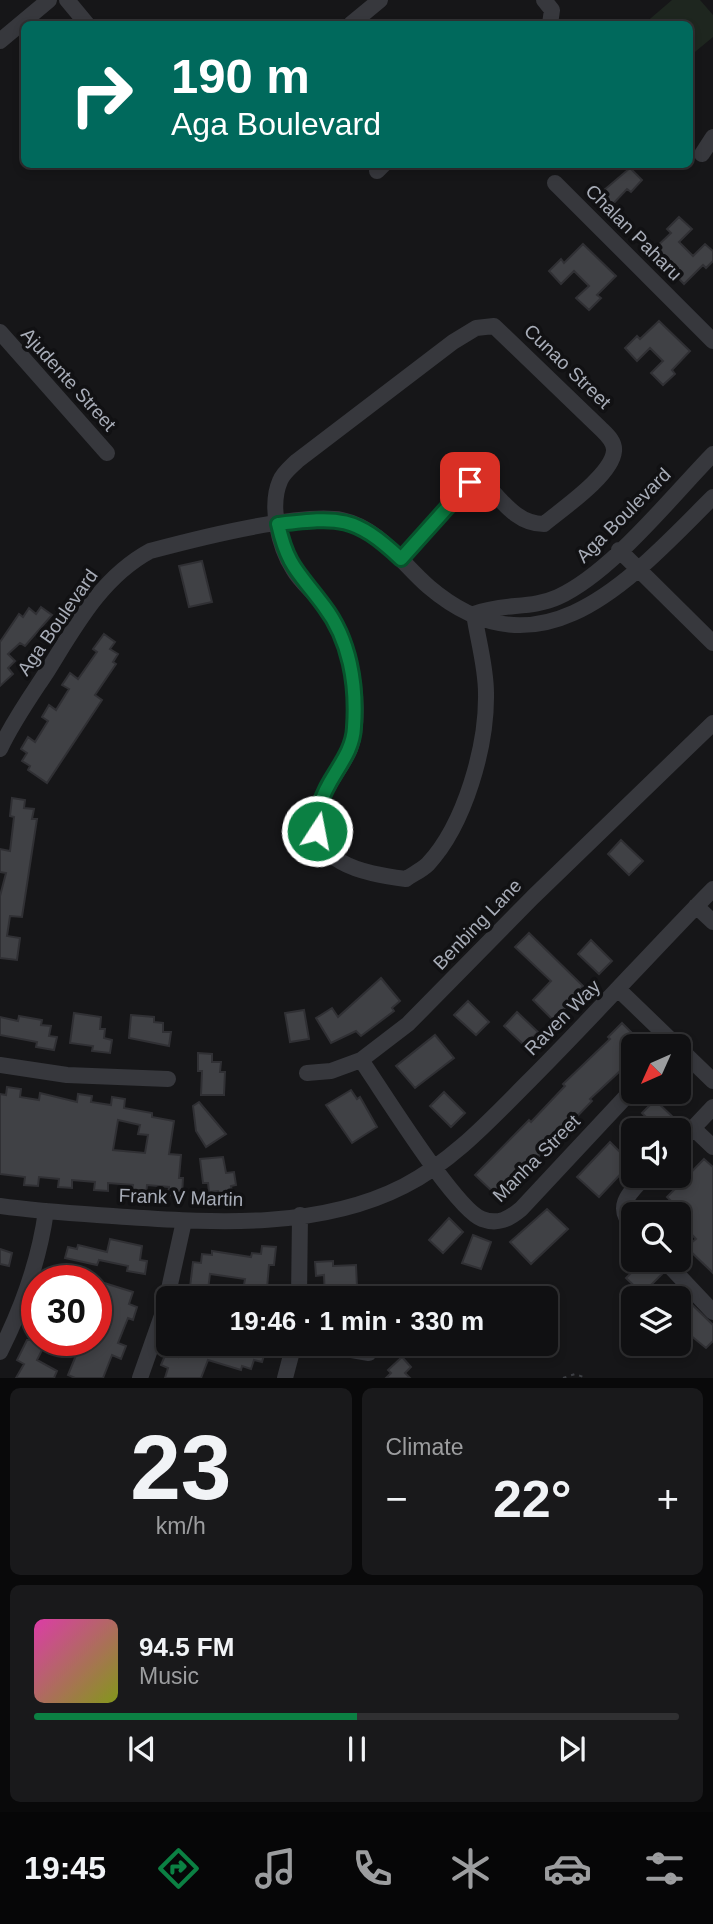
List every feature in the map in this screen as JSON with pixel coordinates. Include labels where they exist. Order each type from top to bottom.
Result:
[{"type":"street","points":[[24,21],[49,0]]},
{"type":"street","points":[[67,0],[84,21]]},
{"type":"street","points":[[355,21],[380,0]]},
{"type":"street","points":[[544,0],[552,10],[550,21]]},
{"type":"street","points":[[0,41],[21,23]]},
{"type":"street","points":[[702,154],[713,137]]},
{"type":"street","name":"Chalan Paharu","points":[[555,183],[713,341]]},
{"type":"street","name":"Cunao Street","points":[[278,524],[276,507],[280,481],[297,461],[453,342],[476,328],[494,326],[612,440],[614,451],[605,472],[544,524],[529,524],[514,514],[484,482],[470,482],[401,559]]},
{"type":"street","name":"Ajudente Street","points":[[0,332],[107,453]]},
{"type":"street","name":"Aga Boulevard","points":[[474,614],[495,606],[539,604],[588,580],[713,454]]},
{"type":"street","name":"Aga Boulevard","points":[[0,750],[97,596],[131,561],[150,551],[278,524],[322,519],[343,521],[375,535],[446,601],[492,622],[511,624],[559,619],[606,597],[638,570],[713,496]]},
{"type":"street","points":[[278,524],[284,551],[293,569],[334,620],[351,666],[354,730],[350,747],[320,805],[317,831],[327,850],[341,864],[406,878],[428,864],[458,813],[481,754],[485,718],[486,692],[474,614]]},
{"type":"street","points":[[619,550],[713,643]]},
{"type":"street","name":"Benbing Lane","points":[[307,1073],[331,1071],[361,1060],[408,1024],[533,897],[713,723]]},
{"type":"street","name":"Raven Way","points":[[434,1167],[471,1139],[619,990],[713,889]]},
{"type":"street","points":[[696,906],[713,922]]},
{"type":"street","points":[[619,990],[664,1034]]},
{"type":"street","points":[[361,1060],[434,1167]]},
{"type":"street","points":[[691,1060],[713,1081]]},
{"type":"street","points":[[0,1065],[67,1075],[168,1079]]},
{"type":"street","name":"Manha Street","points":[[434,1167],[471,1213],[494,1222],[509,1219],[621,1102]]},
{"type":"street","points":[[691,1132],[713,1107]]},
{"type":"street","points":[[694,1129],[713,1147]]},
{"type":"street","name":"Frank V Martin","points":[[0,1206],[184,1221],[240,1222],[355,1206],[405,1186],[434,1167]]},
{"type":"street","points":[[624,1202],[634,1188]]},
{"type":"street","points":[[0,1352],[25,1298],[38,1260],[46,1211]]},
{"type":"street","points":[[299,1286],[300,1215]]},
{"type":"street","points":[[140,1378],[165,1307],[184,1221]]},
{"type":"street","points":[[675,1272],[713,1312]]},
{"type":"street","points":[[285,1378],[291,1356]]},
{"type":"path","points":[[563,1378],[575,1374],[586,1378]]},
{"type":"shaded area","points":[[672,0],[700,0],[713,15],[713,37],[693,54],[693,21],[648,21]]},
{"type":"building","points":[[630,168],[642,180],[631,192],[627,189],[609,208],[597,196]]},
{"type":"building","points":[[679,217],[692,229],[679,242],[693,256],[705,244],[713,251],[713,261],[706,268],[703,265],[684,284],[652,251],[671,233],[667,229]]},
{"type":"building","points":[[583,244],[616,276],[597,295],[601,298],[589,310],[576,298],[589,286],[574,271],[561,284],[549,271],[561,259],[564,263]]},
{"type":"building","points":[[659,321],[690,351],[672,370],[675,374],[663,385],[651,373],[663,361],[650,348],[637,361],[625,348],[637,336],[640,339]]},
{"type":"building","points":[[202,561],[212,602],[189,607],[179,566]]},
{"type":"building","points":[[41,607],[52,615],[25,646],[20,643],[8,654],[15,661],[8,668],[13,674],[0,686],[0,642],[19,614],[23,617],[29,608],[36,614]]},
{"type":"building","points":[[104,634],[115,642],[110,649],[118,654],[113,662],[116,664],[95,695],[102,700],[47,783],[28,770],[30,766],[22,761],[27,753],[21,749],[28,737],[35,742],[48,721],[42,717],[49,705],[56,710],[69,689],[62,685],[70,673],[78,679],[97,652],[93,649]]},
{"type":"building","points":[[12,798],[25,800],[24,808],[34,809],[32,819],[37,819],[22,917],[10,916],[7,936],[20,938],[17,960],[0,958],[0,896],[6,873],[0,872],[0,849],[10,851],[14,817],[10,816]]},
{"type":"building","points":[[621,840],[643,861],[629,875],[608,854]]},
{"type":"building","points":[[529,933],[583,986],[554,1021],[533,1000],[551,981],[515,947]]},
{"type":"building","points":[[591,940],[612,961],[599,974],[578,954]]},
{"type":"building","points":[[381,978],[400,1001],[392,1008],[394,1011],[361,1036],[356,1031],[331,1043],[316,1018],[332,1008],[338,1017]]},
{"type":"building","points":[[468,1001],[489,1022],[476,1035],[454,1015]]},
{"type":"building","points":[[304,1010],[309,1039],[290,1042],[285,1013]]},
{"type":"building","points":[[517,1012],[538,1032],[525,1046],[504,1026]]},
{"type":"building","points":[[74,1013],[101,1017],[100,1029],[105,1029],[104,1038],[112,1040],[110,1053],[92,1051],[93,1046],[70,1043]]},
{"type":"building","points":[[131,1015],[154,1017],[154,1022],[163,1023],[163,1032],[171,1032],[169,1046],[129,1038]]},
{"type":"building","points":[[19,1016],[42,1020],[41,1025],[51,1026],[49,1036],[57,1037],[54,1050],[36,1047],[37,1042],[0,1035],[0,1017],[18,1021]]},
{"type":"building","points":[[622,1023],[633,1034],[621,1034],[621,1070],[590,1099],[592,1101],[564,1130],[542,1149],[544,1151],[528,1168],[496,1195],[475,1175],[529,1120],[531,1122],[565,1086],[563,1084],[610,1039],[608,1037]]},
{"type":"building","points":[[435,1035],[454,1058],[415,1088],[396,1066]]},
{"type":"building","points":[[198,1053],[212,1054],[212,1062],[221,1062],[220,1072],[225,1072],[224,1095],[201,1095],[202,1071],[198,1071]]},
{"type":"building","points":[[7,1087],[21,1089],[20,1097],[39,1100],[40,1093],[77,1102],[78,1094],[92,1096],[91,1102],[111,1105],[112,1097],[125,1099],[124,1108],[152,1113],[152,1117],[174,1121],[169,1154],[181,1155],[179,1178],[183,1178],[182,1196],[168,1195],[169,1187],[147,1185],[146,1195],[132,1193],[133,1185],[108,1183],[108,1191],[94,1190],[95,1182],[72,1180],[72,1188],[58,1187],[59,1179],[39,1177],[38,1186],[24,1185],[25,1177],[0,1174],[0,1094],[6,1095]],"holes":[[[118,1120],[140,1125],[138,1134],[148,1135],[145,1153],[113,1150]]]},
{"type":"building","points":[[351,1090],[357,1099],[360,1097],[377,1127],[352,1143],[326,1105]]},
{"type":"building","points":[[444,1092],[465,1113],[451,1127],[430,1106]]},
{"type":"building","points":[[199,1102],[226,1134],[206,1147],[196,1131],[193,1106]]},
{"type":"building","points":[[651,1104],[659,1104],[674,1118],[647,1118],[642,1113]]},
{"type":"building","points":[[610,1142],[621,1153],[621,1174],[599,1197],[577,1177]]},
{"type":"building","points":[[223,1157],[226,1173],[234,1172],[236,1185],[231,1186],[233,1197],[219,1199],[218,1191],[209,1192],[208,1183],[203,1183],[200,1159]]},
{"type":"building","points":[[704,1159],[713,1167],[713,1273],[691,1252],[691,1243],[696,1239],[691,1234],[691,1202],[668,1202],[670,1200],[667,1197],[676,1188],[691,1188],[691,1172]]},
{"type":"building","points":[[547,1209],[568,1229],[531,1264],[510,1242]]},
{"type":"building","points":[[449,1218],[463,1232],[443,1253],[429,1240]]},
{"type":"building","points":[[473,1235],[491,1242],[481,1269],[462,1263]]},
{"type":"building","points":[[110,1239],[142,1246],[140,1260],[147,1261],[145,1274],[127,1271],[128,1266],[99,1260],[97,1265],[65,1258],[68,1247],[77,1249],[78,1245],[107,1252]]},
{"type":"building","points":[[262,1246],[276,1247],[274,1265],[269,1265],[267,1286],[244,1285],[245,1279],[210,1274],[208,1286],[190,1286],[193,1262],[201,1263],[202,1254],[212,1255],[212,1251],[251,1257],[252,1253],[261,1254]]},
{"type":"building","points":[[0,1249],[12,1253],[9,1266],[0,1264]]},
{"type":"building","points":[[333,1261],[333,1266],[356,1265],[357,1286],[324,1286],[324,1275],[316,1276],[315,1262]]},
{"type":"building","points":[[632,1272],[662,1274],[652,1284],[654,1286],[634,1286],[626,1278]]},
{"type":"building","points":[[112,1285],[133,1292],[129,1304],[137,1307],[133,1320],[128,1318],[118,1343],[126,1346],[121,1359],[112,1355]]},
{"type":"building","points":[[691,1304],[713,1325],[713,1341],[706,1348],[691,1336]]},
{"type":"building","points":[[21,1352],[21,1356],[39,1356],[37,1360],[57,1371],[54,1378],[16,1378],[24,1364],[17,1360]]},
{"type":"building","points":[[76,1356],[112,1356],[103,1378],[75,1378],[68,1375]]},
{"type":"building","points":[[165,1356],[264,1356],[262,1362],[254,1360],[251,1369],[242,1366],[241,1370],[208,1360],[201,1378],[165,1378],[168,1368],[161,1365]]},
{"type":"building","points":[[402,1357],[411,1367],[405,1373],[410,1378],[386,1378],[391,1373],[388,1370]]},
{"type":"route","points":[[317,831],[320,805],[350,747],[354,730],[354,684],[343,639],[334,620],[293,569],[284,551],[278,524],[322,519],[343,521],[375,535],[401,559],[470,482]]}]
